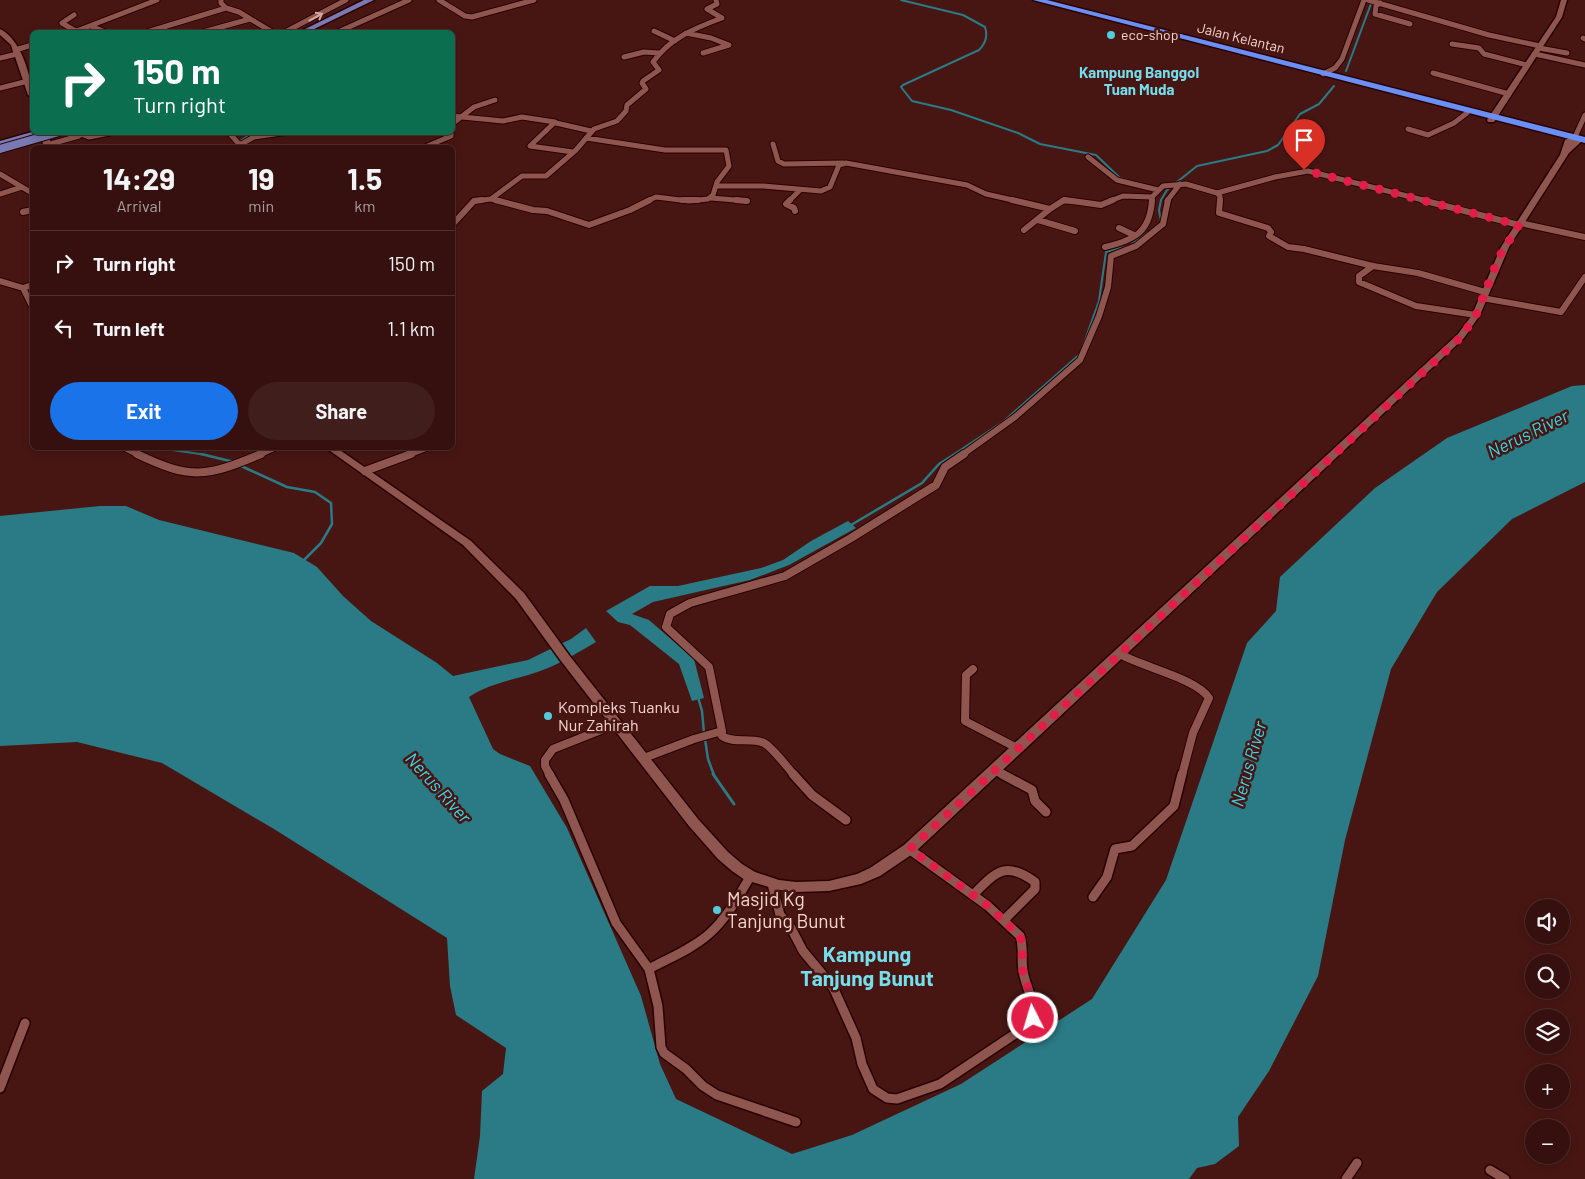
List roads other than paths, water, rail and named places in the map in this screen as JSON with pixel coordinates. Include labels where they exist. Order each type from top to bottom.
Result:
[{"type":"highway","name":"Jalan Kelantan","points":[[1037,0],[1578,141]]},
{"type":"highway","name":"Jalan Kelantan","points":[[1380,89],[1492,118]]},
{"type":"main road","points":[[307,30],[370,0]]},
{"type":"main road","points":[[320,30],[380,0]]},
{"type":"main road","points":[[0,144],[32,135]]},
{"type":"main road","points":[[0,149],[49,135]]},
{"type":"street","points":[[80,30],[153,0]]},
{"type":"street","points":[[221,0],[221,3],[226,8],[269,30]]},
{"type":"street","points":[[289,30],[346,0]]},
{"type":"street","points":[[342,30],[409,0]]},
{"type":"street","points":[[439,0],[465,16],[472,17],[534,0]]},
{"type":"street","points":[[491,199],[522,176],[546,176],[574,152],[591,131],[601,125],[617,121],[626,111],[627,106],[646,89],[642,83],[659,70],[653,62],[660,53],[692,29],[722,18],[707,9],[717,4],[716,0]]},
{"type":"street","points":[[1323,74],[1335,68],[1342,59],[1364,0]]},
{"type":"street","points":[[1492,118],[1559,17],[1564,0]]},
{"type":"street","points":[[1373,1],[1538,49],[1585,65]]},
{"type":"street","points":[[1380,3],[1374,12],[1376,14],[1410,24]]},
{"type":"street","points":[[154,30],[226,8]]},
{"type":"street","points":[[72,30],[62,23],[74,15]]},
{"type":"street","points":[[210,30],[250,19]]},
{"type":"street","points":[[91,26],[100,30]]},
{"type":"street","points":[[0,31],[14,44],[30,88]]},
{"type":"street","points":[[654,31],[676,41]]},
{"type":"street","points":[[686,33],[711,38],[729,45],[703,53]]},
{"type":"street","points":[[1452,44],[1479,48],[1484,54],[1527,65]]},
{"type":"street","points":[[0,58],[30,46]]},
{"type":"street","points":[[1538,49],[1567,53]]},
{"type":"street","points":[[624,57],[644,52],[660,53]]},
{"type":"street","points":[[1433,73],[1509,94]]},
{"type":"street","points":[[0,88],[28,81]]},
{"type":"street","points":[[455,122],[476,106],[495,100]]},
{"type":"street","points":[[1408,129],[1428,135],[1454,124],[1467,113]]},
{"type":"street","points":[[334,450],[467,543],[520,596],[616,724],[719,852],[742,873],[772,884],[795,888],[811,888],[856,879],[873,872],[910,849],[1462,336],[1476,315],[1499,257],[1566,151],[1571,149],[1578,141],[1585,115]]},
{"type":"street","points":[[455,116],[503,121],[522,117],[591,131]]},
{"type":"street","points":[[556,123],[530,146],[574,152]]},
{"type":"street","points":[[50,145],[75,135]]},
{"type":"street","points":[[83,135],[96,137],[104,135]]},
{"type":"street","points":[[237,144],[254,137],[268,135]]},
{"type":"street","points":[[431,145],[447,139],[451,135]]},
{"type":"street","points":[[586,138],[665,150],[726,150],[729,166],[716,186],[711,198]]},
{"type":"street","points":[[773,144],[778,161],[781,163],[829,162],[967,185],[986,194],[1050,209]]},
{"type":"street","points":[[1088,157],[1118,180],[1158,190]]},
{"type":"street","points":[[716,186],[763,186],[815,191],[827,190],[830,187],[837,167],[843,164]]},
{"type":"street","points":[[1105,247],[1120,243],[1134,235],[1149,222],[1152,197],[1158,190],[1175,184],[1217,193],[1308,170],[1520,224],[1585,236]]},
{"type":"street","points":[[0,174],[30,192]]},
{"type":"street","points":[[846,820],[812,795],[766,744],[754,740],[726,739],[722,736],[709,667],[666,627],[671,613],[690,603],[785,576],[851,538],[936,485],[945,467],[1015,417],[1080,360],[1099,316],[1108,287],[1110,256],[1136,246],[1163,224],[1166,203],[1175,184]]},
{"type":"street","points":[[0,194],[22,187]]},
{"type":"street","points":[[795,212],[794,208],[786,204],[800,190]]},
{"type":"street","points":[[1217,193],[1220,196],[1219,213],[1268,228],[1271,232],[1269,236],[1284,246],[1373,266],[1418,273],[1484,295],[1561,312],[1585,278]]},
{"type":"street","points":[[1024,230],[1064,200],[1101,205],[1123,196],[1152,197]]},
{"type":"street","points":[[455,221],[474,201],[491,199],[533,210],[547,211],[589,225],[630,210],[656,197],[688,201],[711,198],[747,202]]},
{"type":"street","points":[[23,212],[30,210]]},
{"type":"street","points":[[1038,220],[1075,231]]},
{"type":"street","points":[[1118,228],[1134,235]]},
{"type":"street","points":[[1373,266],[1359,276],[1359,282],[1416,306],[1476,315]]},
{"type":"street","points":[[0,281],[23,288],[30,285]]},
{"type":"street","points":[[23,288],[30,302]]},
{"type":"street","points":[[129,450],[177,470],[203,473],[228,466],[269,450]]},
{"type":"street","points":[[365,471],[421,450]]},
{"type":"street","points":[[1093,897],[1106,881],[1115,849],[1132,846],[1174,806],[1193,733],[1209,698],[1205,691],[1120,654]]},
{"type":"street","points":[[974,668],[966,675],[965,721],[1017,748]]},
{"type":"street","points":[[616,724],[553,749],[548,753],[545,766],[564,800],[616,923],[649,969],[658,1006],[661,1047],[664,1053],[686,1068],[703,1086],[718,1094],[796,1122]]},
{"type":"street","points":[[644,758],[722,730]]},
{"type":"street","points":[[994,770],[1032,790],[1035,800],[1046,812]]},
{"type":"street","points":[[772,884],[780,915],[791,928],[803,951],[833,987],[856,1038],[862,1064],[873,1089],[887,1098],[897,1099],[940,1084],[1030,1024],[1033,1018],[1034,1005],[1023,972],[1020,936],[1004,920],[973,895],[910,849]]},
{"type":"street","points":[[973,895],[996,873],[1004,869],[1012,869],[1035,882],[1035,889],[1004,920]]},
{"type":"street","points":[[649,969],[715,929],[733,906],[750,877]]},
{"type":"street","points":[[0,1088],[25,1023]]},
{"type":"street","points":[[1346,1179],[1356,1164]]},
{"type":"street","points":[[1490,1170],[1505,1179]]},
{"type":"water","name":"Nerus River","points":[[1585,385],[1585,482],[1512,519],[1437,592],[1391,669],[1345,840],[1318,976],[1269,1071],[1238,1117],[1239,1146],[1215,1164],[1197,1168],[1189,1179],[474,1179],[480,1136],[482,1091],[503,1074],[506,1048],[456,1015],[450,986],[447,938],[274,829],[162,763],[77,742],[0,746],[0,516],[100,506],[126,506],[159,520],[294,553],[317,567],[343,596],[371,621],[437,663],[453,676],[528,660],[571,639],[586,628],[596,642],[548,668],[488,687],[469,697],[493,749],[500,754],[530,766],[567,828],[641,996],[660,1064],[676,1099],[792,1154],[852,1135],[961,1084],[1092,999],[1166,880],[1247,643],[1276,611],[1280,577],[1375,488],[1447,438],[1572,386]]},
{"type":"water","points":[[848,521],[856,528],[789,565],[750,580],[653,602],[632,614],[649,620],[694,659],[704,698],[692,701],[679,664],[630,625],[618,622],[606,611],[650,586],[678,586],[761,568],[783,560],[811,541]]},
{"type":"waterway","points":[[901,0],[963,15],[985,27],[986,33],[985,42],[979,50],[903,85],[901,87],[912,101],[951,110],[1018,133],[1040,144],[1096,155],[1120,178],[1138,183]]},
{"type":"waterway","points":[[1346,71],[1372,1]]},
{"type":"waterway","points":[[1161,221],[1159,210],[1161,200],[1167,190],[1197,166],[1267,151],[1278,145],[1300,114],[1319,104],[1334,86]]},
{"type":"waterway","points":[[234,145],[249,135]]},
{"type":"waterway","points":[[953,455],[1004,421],[1080,354],[1099,301],[1106,252],[1129,246],[1147,233]]},
{"type":"waterway","points":[[172,450],[202,454]]},
{"type":"waterway","points":[[202,454],[207,455]]},
{"type":"waterway","points":[[202,454],[234,462]]},
{"type":"waterway","points":[[851,525],[922,483],[939,464],[955,454]]},
{"type":"waterway","points":[[239,465],[287,487],[315,492],[331,503],[332,524],[321,543],[303,561]]},
{"type":"waterway","points":[[698,697],[702,711],[704,733]]},
{"type":"waterway","points":[[705,739],[708,759],[714,775]]},
{"type":"waterway","points":[[713,774],[734,804]]},
{"type":"place","name":"eco-shop","points":[[1111,35]]},
{"type":"place","name":"Kompleks Tuanku Nur Zahirah","points":[[548,716]]},
{"type":"place","name":"Masjid Kg Tanjung Bunut","points":[[717,910]]},
{"type":"district","name":"Kampung Banggol Tuan Muda","points":[[1139,82]]},
{"type":"district","name":"Kampung Tanjung Bunut","points":[[867,967]]}]
